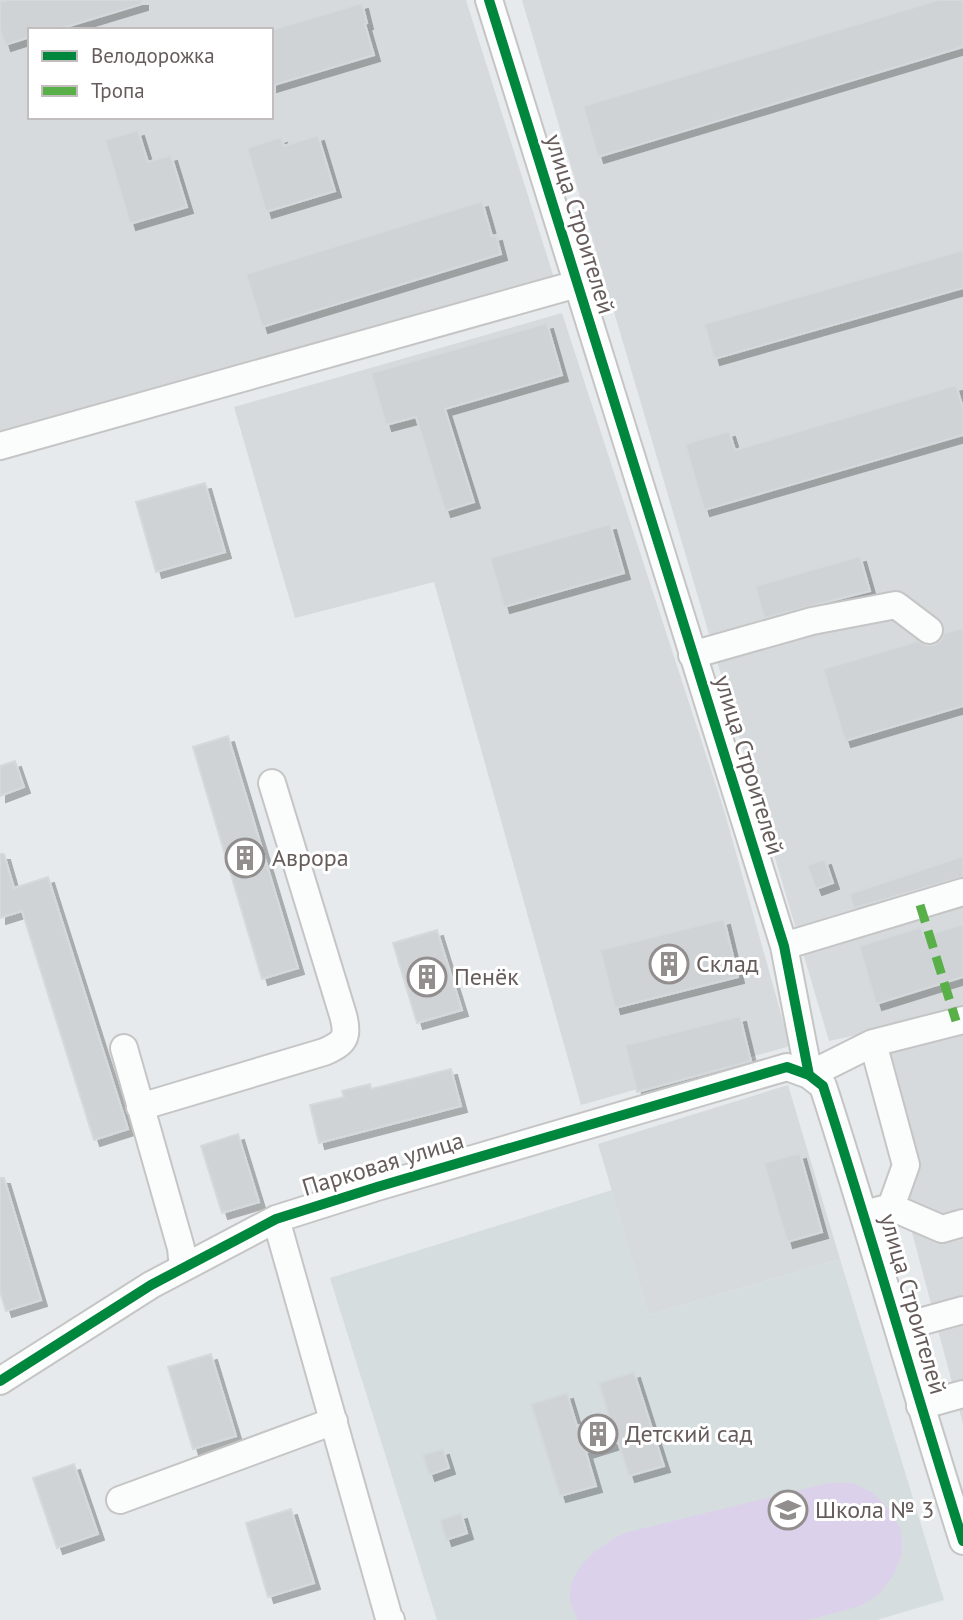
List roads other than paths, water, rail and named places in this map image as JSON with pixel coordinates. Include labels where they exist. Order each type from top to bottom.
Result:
[{"type":"street","name":"улица Строителей","points":[[489,0],[784,946],[809,1075],[823,1086],[864,1214],[920,1406],[957,1497],[963,1541]]},
{"type":"street","points":[[0,446],[577,284]]},
{"type":"street","points":[[692,655],[812,621],[896,605],[929,630]]},
{"type":"street","points":[[140,1107],[324,1052],[336,1047],[346,1035],[343,1015],[272,783]]},
{"type":"street","points":[[784,946],[963,892]]},
{"type":"street","points":[[809,1075],[873,1043],[963,1020]]},
{"type":"street","points":[[873,1043],[906,1165],[891,1208]]},
{"type":"street","points":[[124,1048],[181,1248],[183,1268]]},
{"type":"street","name":"Парковая улица","points":[[0,1379],[151,1285],[276,1219],[787,1067],[809,1075]]},
{"type":"street","points":[[864,1214],[891,1208],[942,1229],[963,1223]]},
{"type":"street","points":[[276,1219],[388,1619]]},
{"type":"street","points":[[898,1328],[963,1310]]},
{"type":"street","points":[[920,1406],[963,1394]]},
{"type":"street","points":[[120,1500],[334,1421]]},
{"type":"place","name":"Аврора","points":[[245,858]]},
{"type":"place","name":"Склад","points":[[669,964]]},
{"type":"place","name":"Пенёк","points":[[427,977]]},
{"type":"place","name":"Детский сад","points":[[598,1434]]},
{"type":"place","name":"Школа № 3","points":[[788,1510]]}]
